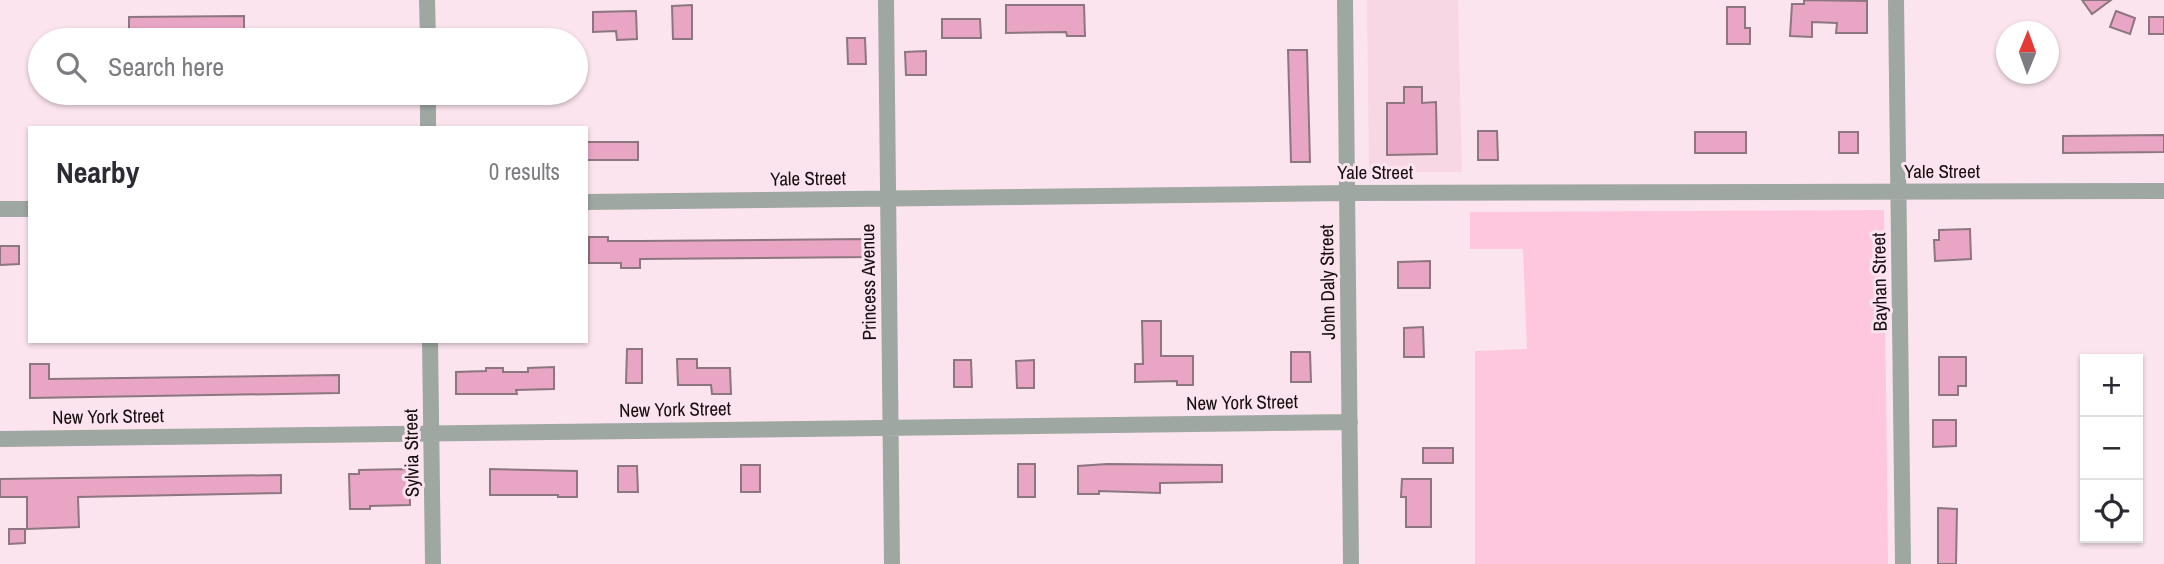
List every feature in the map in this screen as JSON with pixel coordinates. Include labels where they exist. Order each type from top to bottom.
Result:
[{"type":"street","points":[[427,0],[428,28]]},
{"type":"street","name":"Princess Avenue","points":[[886,0],[892,564]]},
{"type":"street","name":"John Daly Street","points":[[1345,0],[1351,564]]},
{"type":"street","name":"Bayhan Street","points":[[1896,0],[1903,564]]},
{"type":"street","points":[[428,105],[429,126]]},
{"type":"street","name":"Yale Street","points":[[588,202],[1347,193],[2164,191]]},
{"type":"street","points":[[0,209],[28,209]]},
{"type":"street","name":"Sylvia Street","points":[[430,343],[433,564]]},
{"type":"street","name":"New York Street","points":[[0,439],[1350,422]]},
{"type":"shaded area","points":[[1367,0],[1458,0],[1462,172],[1369,172]]},
{"type":"shaded area","points":[[1884,210],[1888,564],[1475,564],[1475,351],[1527,349],[1523,249],[1470,249],[1470,212]]},
{"type":"building","points":[[1804,0],[1867,1],[1867,33],[1836,33],[1837,23],[1812,22],[1812,37],[1790,36],[1792,4],[1804,4]]},
{"type":"building","points":[[2082,0],[2111,0],[2092,14]]},
{"type":"building","points":[[692,5],[692,39],[673,39],[672,6]]},
{"type":"building","points":[[1006,5],[1084,5],[1085,36],[1067,36],[1066,32],[1006,33]]},
{"type":"building","points":[[1727,7],[1745,7],[1745,28],[1750,28],[1750,44],[1727,44]]},
{"type":"building","points":[[636,11],[637,39],[617,40],[616,31],[593,32],[593,12]]},
{"type":"building","points":[[2116,11],[2135,18],[2130,34],[2110,27]]},
{"type":"building","points":[[244,16],[244,28],[129,28],[129,17]]},
{"type":"building","points":[[2149,17],[2164,17],[2164,34],[2149,34]]},
{"type":"building","points":[[942,19],[980,19],[981,38],[942,38]]},
{"type":"building","points":[[847,38],[865,38],[866,64],[848,64]]},
{"type":"building","points":[[1288,50],[1307,50],[1310,162],[1291,162]]},
{"type":"building","points":[[926,51],[926,75],[906,75],[905,52]]},
{"type":"building","points":[[1404,87],[1422,87],[1422,103],[1436,102],[1437,154],[1387,155],[1387,103],[1404,103]]},
{"type":"building","points":[[1478,131],[1497,131],[1498,160],[1478,160]]},
{"type":"building","points":[[1695,132],[1746,132],[1746,153],[1695,153]]},
{"type":"building","points":[[1839,132],[1858,132],[1858,153],[1839,153]]},
{"type":"building","points":[[2164,135],[2164,152],[2063,153],[2063,136]]},
{"type":"building","points":[[588,142],[638,142],[638,160],[588,160]]},
{"type":"building","points":[[1970,229],[1971,259],[1935,261],[1934,240],[1939,240],[1939,230]]},
{"type":"building","points":[[589,237],[608,237],[608,241],[866,239],[867,257],[640,259],[640,268],[621,268],[621,263],[589,263]]},
{"type":"building","points":[[0,246],[19,246],[19,264],[0,265]]},
{"type":"building","points":[[1430,261],[1430,288],[1398,288],[1398,262]]},
{"type":"building","points":[[1142,321],[1161,321],[1161,356],[1193,356],[1193,385],[1177,385],[1177,381],[1135,382],[1135,364],[1143,364]]},
{"type":"building","points":[[1423,327],[1424,357],[1404,357],[1404,328]]},
{"type":"building","points":[[627,349],[642,349],[642,383],[626,383]]},
{"type":"building","points":[[1291,352],[1310,352],[1311,382],[1291,382]]},
{"type":"building","points":[[1939,357],[1966,357],[1966,386],[1958,386],[1958,395],[1939,395]]},
{"type":"building","points":[[677,359],[697,359],[697,368],[730,368],[731,394],[712,394],[711,385],[678,385]]},
{"type":"building","points":[[954,360],[971,360],[972,387],[954,387]]},
{"type":"building","points":[[1034,360],[1034,388],[1017,388],[1016,361]]},
{"type":"building","points":[[30,364],[49,364],[49,379],[339,375],[339,393],[30,398]]},
{"type":"building","points":[[554,367],[554,389],[516,390],[517,394],[456,394],[456,372],[503,368],[503,372],[528,372],[528,368]]},
{"type":"building","points":[[1933,420],[1956,420],[1956,446],[1933,447]]},
{"type":"building","points":[[1423,448],[1453,448],[1453,463],[1423,463]]},
{"type":"building","points":[[1018,464],[1035,464],[1035,497],[1018,497]]},
{"type":"building","points":[[741,465],[760,465],[760,492],[741,492]]},
{"type":"building","points":[[1222,465],[1222,482],[1160,483],[1160,493],[1099,491],[1099,494],[1078,494],[1078,466]]},
{"type":"building","points":[[618,466],[637,466],[638,492],[618,492]]},
{"type":"building","points":[[409,469],[410,505],[350,509],[349,474],[359,474],[359,470]]},
{"type":"building","points":[[490,469],[577,471],[577,497],[490,495]]},
{"type":"building","points":[[281,475],[281,493],[78,497],[79,527],[27,529],[27,497],[0,497],[0,479]]},
{"type":"building","points":[[1402,479],[1431,479],[1431,527],[1406,527],[1406,497],[1401,497]]},
{"type":"building","points":[[1938,508],[1957,509],[1956,564],[1938,564]]},
{"type":"building","points":[[9,529],[25,529],[25,543],[9,544]]}]
